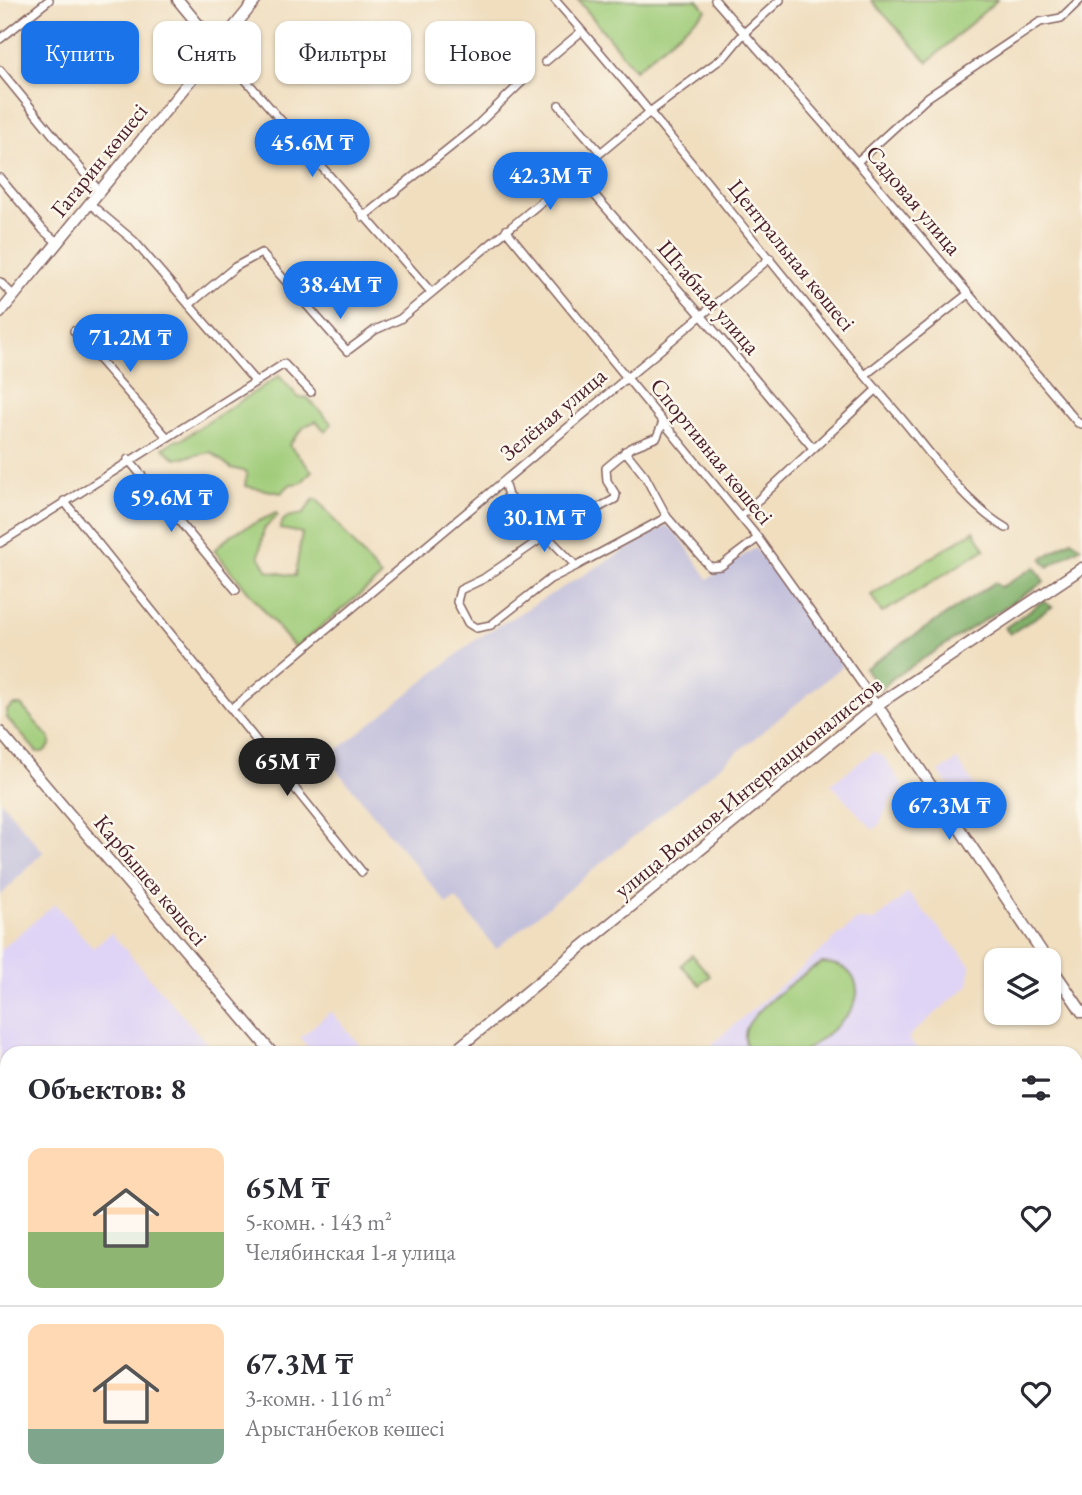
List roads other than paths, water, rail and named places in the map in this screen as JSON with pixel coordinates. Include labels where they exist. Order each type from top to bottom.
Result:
[{"type":"street","points":[[0,39],[49,0]]},
{"type":"street","points":[[178,0],[195,21]]},
{"type":"street","name":"Гагарин көшесі","points":[[238,21],[256,0]]},
{"type":"street","name":"Центральная көшесі","points":[[555,0],[651,111],[865,375],[981,512],[1006,528]]},
{"type":"street","name":"Садовая улица","points":[[715,0],[857,162],[1078,423],[1082,424]]},
{"type":"street","points":[[189,305],[235,267],[261,253],[347,351],[375,330],[400,319],[600,152],[725,56],[744,33],[780,0]]},
{"type":"street","points":[[857,162],[928,97],[1040,22],[1061,18],[1080,0]]},
{"type":"street","points":[[545,62],[582,31]]},
{"type":"street","points":[[0,70],[99,191]]},
{"type":"street","name":"Гагарин көшесі","points":[[0,313],[185,84]]},
{"type":"street","points":[[249,84],[431,292]]},
{"type":"street","points":[[363,217],[473,129],[520,84]]},
{"type":"street","points":[[559,105],[600,152]]},
{"type":"street","name":"Штабная улица","points":[[575,173],[701,315],[813,449]]},
{"type":"street","points":[[0,178],[44,231],[57,242]]},
{"type":"street","points":[[89,203],[134,241],[254,380]]},
{"type":"street","name":"Спортивная көшесі","points":[[506,230],[741,516],[877,705]]},
{"type":"street","name":"Зелёная улица","points":[[233,708],[770,258]]},
{"type":"street","points":[[0,282],[14,296]]},
{"type":"street","points":[[865,375],[968,295]]},
{"type":"street","points":[[74,331],[166,436]]},
{"type":"street","points":[[0,543],[284,363],[311,392]]},
{"type":"street","points":[[741,516],[877,389]]},
{"type":"street","points":[[663,422],[656,437],[625,451],[606,468],[607,481],[616,495],[615,499],[545,536],[484,579],[460,590],[457,602],[468,623],[476,628],[491,625],[550,579],[667,517]]},
{"type":"street","points":[[625,451],[645,476],[667,517],[710,567],[721,565],[758,538]]},
{"type":"street","points":[[128,460],[236,590]]},
{"type":"street","points":[[504,481],[508,496],[576,566]]},
{"type":"street","points":[[64,501],[233,708],[362,872]]},
{"type":"street","name":"улица Воинов-Интернационалистов","points":[[461,1046],[877,705],[1082,568]]},
{"type":"street","points":[[877,705],[1039,948]]},
{"type":"street","name":"Карбышев көшесі","points":[[0,732],[266,1046]]},
{"type":"street","points":[[1061,980],[1082,1012]]}]
